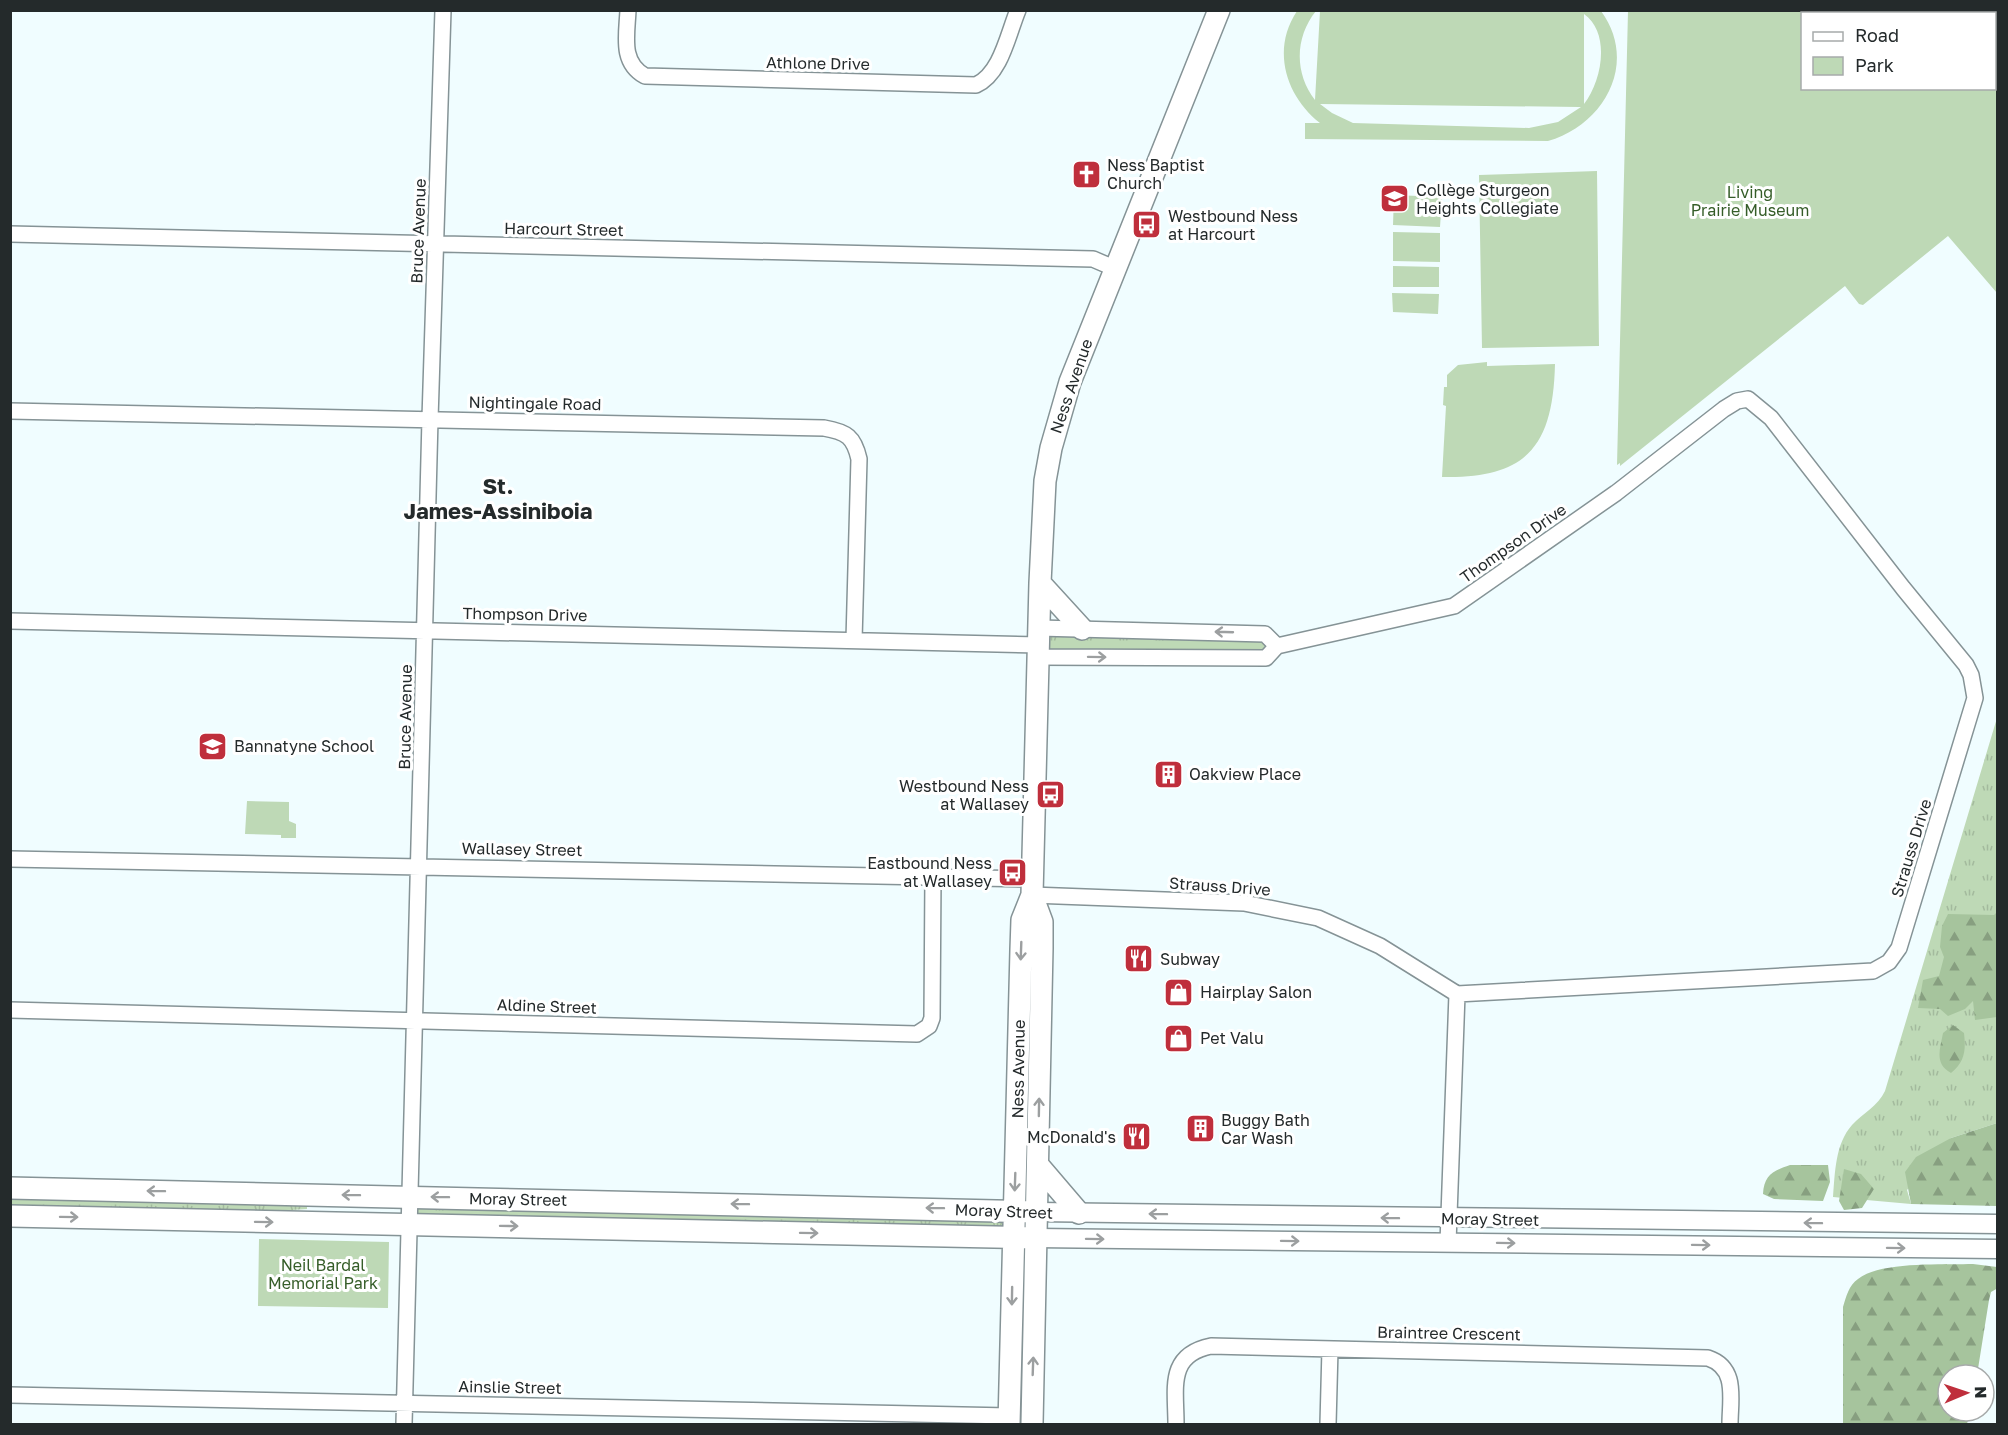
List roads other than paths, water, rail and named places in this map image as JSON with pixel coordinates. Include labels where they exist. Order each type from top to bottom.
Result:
[{"type":"main road","name":"Ness Avenue","points":[[1009,1420],[1022,920],[1032,887],[1040,583],[1046,481],[1051,448],[1070,381],[1219,10]]},
{"type":"main road","points":[[1040,583],[1082,629]]},
{"type":"main road","name":"Ness Avenue","points":[[1032,887],[1042,922],[1032,1425]]},
{"type":"main road","points":[[1038,1165],[1079,1213]]},
{"type":"main road","name":"Moray Street","points":[[10,1188],[1037,1212]]},
{"type":"main road","name":"Moray Street","points":[[10,1216],[1036,1238]]},
{"type":"street","name":"Bruce Avenue","points":[[404,1425],[430,419],[444,10]]},
{"type":"street","name":"Athlone Drive","points":[[628,10],[627,54],[635,70],[645,76],[976,85],[982,82],[996,64],[1018,10]]},
{"type":"street","name":"Harcourt Street","points":[[10,234],[1093,259],[1114,268]]},
{"type":"street","name":"Strauss Drive","points":[[1032,887],[1244,903],[1308,915],[1380,946],[1457,994],[1861,973],[1882,967],[1899,948],[1973,709],[1975,698],[1971,675],[1966,665],[1909,597],[1771,418],[1748,399],[1737,401]]},
{"type":"street","name":"Thompson Drive","points":[[10,621],[1039,643],[1266,658],[1277,646],[1454,606],[1616,493],[1737,401]]},
{"type":"street","name":"Nightingale Road","points":[[10,411],[824,428],[840,431],[855,442],[859,459],[854,640]]},
{"type":"street","name":"Thompson Drive","points":[[1039,643],[1082,629],[1265,634],[1277,646]]},
{"type":"street","name":"Wallasey Street","points":[[10,859],[933,876],[1032,887]]},
{"type":"street","name":"Aldine Street","points":[[10,1010],[917,1034],[929,1026],[932,1018],[933,876]]},
{"type":"street","points":[[1448,1243],[1457,994]]},
{"type":"street","name":"Moray Street","points":[[1037,1212],[1448,1219],[1998,1224]]},
{"type":"street","name":"Moray Street","points":[[1036,1238],[1998,1250]]},
{"type":"street","name":"Braintree Crescent","points":[[1176,1425],[1179,1365],[1195,1350],[1212,1346],[1708,1358],[1722,1365],[1730,1379],[1730,1425]]},
{"type":"street","points":[[1328,1425],[1329,1349]]},
{"type":"street","name":"Ainslie Street","points":[[10,1395],[404,1403],[1009,1420]]},
{"type":"place","name":"Ness Baptist Church","points":[[1086,174]]},
{"type":"place","name":"Collège Sturgeon Heights Collegiate","points":[[1395,199]]},
{"type":"place","name":"Westbound Ness at Harcourt","points":[[1147,225]]},
{"type":"place","name":"Bannatyne School","points":[[213,746]]},
{"type":"place","name":"Oakview Place","points":[[1168,774]]},
{"type":"place","name":"Westbound Ness at Wallasey","points":[[1050,795]]},
{"type":"place","name":"Eastbound Ness at Wallasey","points":[[1013,872]]},
{"type":"place","name":"Subway","points":[[1139,959]]},
{"type":"place","name":"Hairplay Salon","points":[[1179,992]]},
{"type":"place","name":"Pet Valu","points":[[1179,1038]]},
{"type":"place","name":"Buggy Bath Car Wash","points":[[1200,1129]]},
{"type":"place","name":"McDonald's","points":[[1137,1137]]},
{"type":"district","name":"St. James-Assiniboia","points":[[498,498]]},
{"type":"park label","name":"Living Prairie Museum","points":[[1750,201]]},
{"type":"park label","name":"Neil Bardal Memorial Park","points":[[323,1274]]}]
